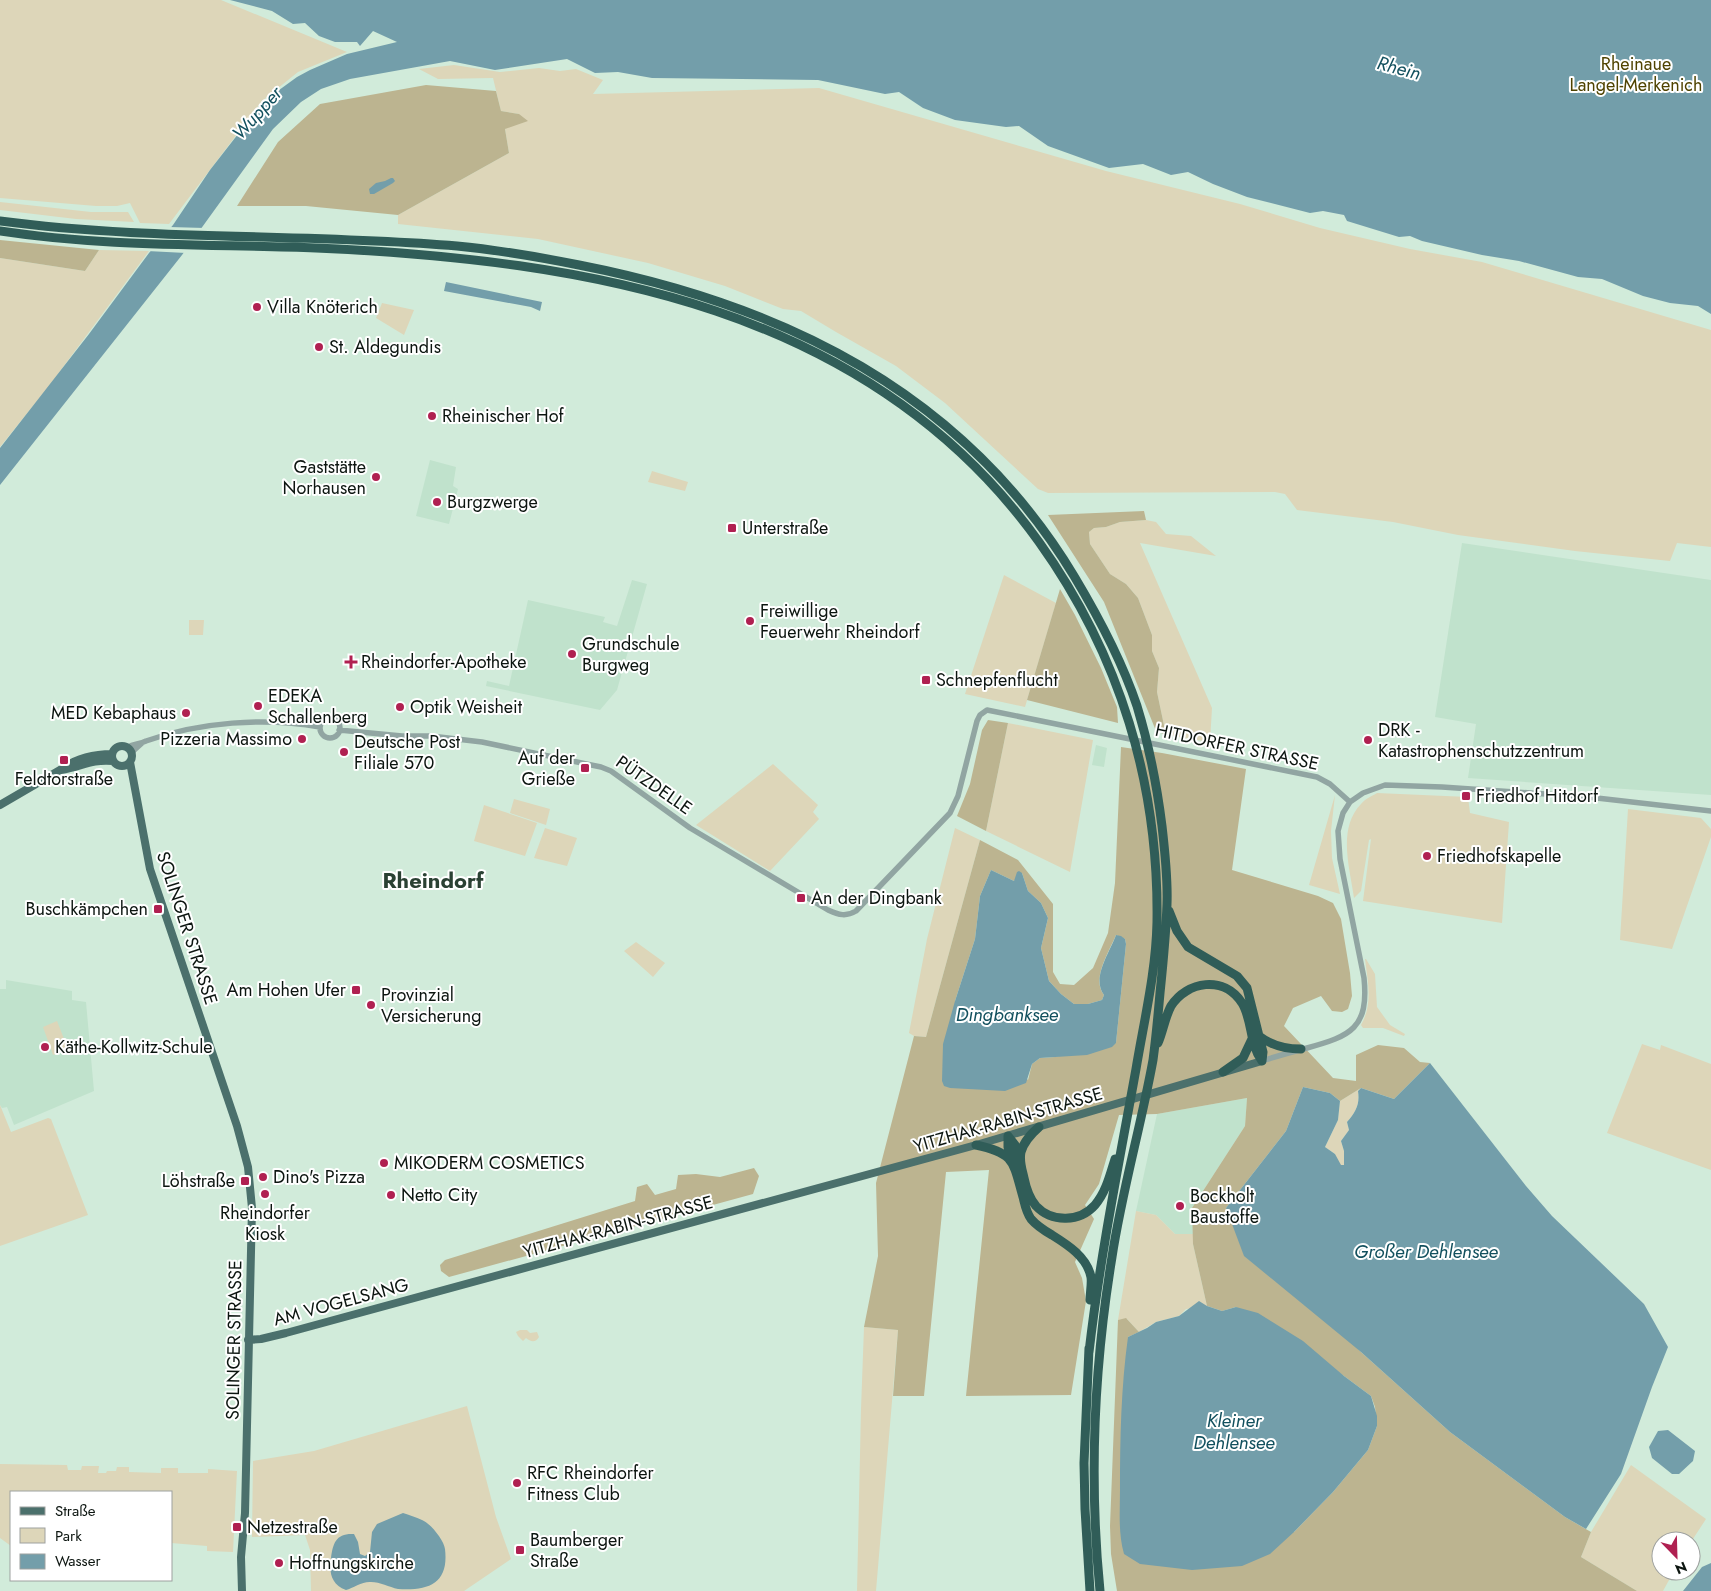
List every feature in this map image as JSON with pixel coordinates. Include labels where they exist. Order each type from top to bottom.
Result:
[{"type":"highway","points":[[0,221],[99,230],[395,242],[462,247],[534,257],[626,274],[684,290],[756,314],[846,356],[915,400],[944,424],[982,459],[1024,504],[1063,557],[1085,595],[1123,670],[1141,723],[1152,764],[1167,875],[1164,951],[1153,1058],[1113,1249],[1102,1322],[1095,1414],[1094,1471],[1095,1523],[1100,1591]]},
{"type":"highway","points":[[0,231],[101,241],[434,255],[558,271],[618,284],[715,312],[771,331],[825,357],[911,411],[964,455],[1008,502],[1047,553],[1077,602],[1113,675],[1141,763],[1154,845],[1156,932],[1150,996],[1097,1286],[1089,1352]]},
{"type":"highway","points":[[1167,906],[1177,931],[1188,948],[1238,976],[1246,988],[1256,1037],[1243,1058],[1223,1072]]},
{"type":"highway","points":[[1153,1058],[1170,1007],[1183,992],[1194,986],[1206,984],[1225,987],[1233,992],[1242,1003],[1263,1052],[1262,1061]]},
{"type":"highway","points":[[1256,1037],[1286,1049],[1301,1049]]},
{"type":"highway","points":[[1039,1127],[1023,1146],[1016,1161],[1026,1209],[1031,1219],[1039,1227],[1070,1246],[1080,1256],[1091,1277],[1084,1463],[1090,1591]]},
{"type":"highway","points":[[1008,1136],[1008,1147],[1016,1161],[1032,1201],[1048,1215],[1060,1218],[1086,1214],[1094,1206],[1102,1196],[1115,1159],[1122,1146]]},
{"type":"highway","points":[[976,1145],[996,1150],[1016,1161]]},
{"type":"main road","points":[[122,746],[130,750],[130,762],[122,766],[116,765],[112,757],[114,749],[122,746]]},
{"type":"main road","points":[[0,805],[69,763],[89,756],[112,757]]},
{"type":"main road","name":"SOLINGER STRASSE","points":[[130,762],[150,869],[227,1095],[248,1167],[252,1208],[242,1591]]},
{"type":"main road","points":[[122,766],[132,777]]},
{"type":"main road","name":"YITZHAK-RABIN-STRASSE","points":[[441,1290],[976,1145],[1262,1061]]},
{"type":"main road","name":"AM VOGELSANG","points":[[248,1340],[261,1339],[441,1290]]},
{"type":"street","name":"HITDORFER STRASSE","points":[[842,916],[856,911],[950,813],[958,796],[977,721],[980,715],[987,710],[1317,778],[1330,784],[1350,802]]},
{"type":"street","points":[[332,719],[338,723],[340,730],[336,736],[328,738],[321,733],[320,727],[324,720],[332,719]]},
{"type":"street","points":[[130,750],[133,744],[177,732],[216,726],[287,722],[320,727]]},
{"type":"street","name":"PÜTZDELLE","points":[[340,730],[402,736],[431,736],[482,742],[601,767],[611,771],[690,828],[828,910],[842,916]]},
{"type":"street","points":[[1350,802],[1363,793],[1386,785],[1588,796],[1711,811]]},
{"type":"street","name":"YITZHAK-RABIN-STRASSE","points":[[1262,1061],[1328,1042],[1348,1033],[1358,1022],[1364,1006],[1364,978],[1340,859],[1338,831],[1343,813],[1350,802]]},
{"type":"shaded area","points":[[426,85],[496,91],[501,111],[519,114],[528,121],[505,129],[509,153],[398,215],[306,206],[237,206],[278,142],[320,104]]},
{"type":"shaded area","points":[[0,240],[99,250],[85,271],[0,258]]},
{"type":"shaded area","name":"Burgzwerge","points":[[430,460],[456,467],[453,486],[458,489],[449,524],[416,516]]},
{"type":"shaded area","points":[[1144,511],[1146,520],[1120,522],[1106,527],[1094,528],[1089,532],[1090,544],[1110,574],[1126,584],[1138,598],[1152,635],[1152,651],[1159,668],[1157,692],[1166,735],[1156,731],[1104,602],[1048,515]]},
{"type":"shaded area","points":[[1462,543],[1711,580],[1711,795],[1468,778],[1476,724],[1435,717]]},
{"type":"shaded area","name":"Grundschule Burgweg","points":[[632,580],[647,584],[617,690],[600,710],[486,686],[487,681],[509,686],[528,600],[605,617],[603,622],[617,626]]},
{"type":"shaded area","points":[[1060,589],[1101,668],[1117,707],[1118,723],[1027,700]]},
{"type":"shaded area","points":[[988,720],[1008,723],[986,831],[957,816],[970,784],[982,730]]},
{"type":"shaded area","points":[[1096,745],[1107,748],[1104,767],[1092,765]]},
{"type":"shaded area","points":[[1121,747],[1246,769],[1232,870],[1318,896],[1333,903],[1341,919],[1350,973],[1352,996],[1348,1009],[1342,1012],[1332,1011],[1321,996],[1293,1008],[1284,1026],[1333,1078],[1356,1081],[1356,1055],[1378,1045],[1404,1048],[1420,1062],[1430,1063],[1394,1099],[1361,1088],[1340,1101],[1330,1093],[1303,1087],[1286,1131],[1226,1208],[1361,1352],[1450,1432],[1565,1517],[1591,1532],[1581,1557],[1637,1591],[1117,1591],[1111,1554],[1110,1526],[1118,1320],[1126,1318],[1139,1332],[1128,1337],[1294,1532],[1333,1492],[1368,1450],[1377,1426],[1375,1407],[1371,1396],[1344,1376],[1236,1307],[1222,1311],[1207,1306],[1193,1244],[1192,1208],[1245,1126],[1247,1098],[1157,1114],[1119,1115],[1099,1184],[1085,1205],[1094,1219],[1075,1262],[1082,1278],[1086,1301],[1071,1395],[966,1396],[989,1170],[946,1172],[924,1396],[893,1396],[898,1330],[864,1327],[878,1256],[876,1183],[914,1036],[926,1037],[980,840],[1018,860],[1053,904],[1053,972],[1060,984],[1074,985],[1093,968],[1108,933],[1115,883]],"holes":[[[991,870],[1014,881],[1022,873],[1028,891],[1041,903],[1048,918],[1041,948],[1049,981],[1074,1004],[1088,1004],[1102,1000],[1104,995],[1100,989],[1099,981],[1102,965],[1116,935],[1125,939],[1126,944],[1116,1043],[1055,1057],[1040,1058],[1032,1064],[1028,1080],[955,1001],[975,939],[980,896]]]},
{"type":"shaded area","name":"Käthe-Kollwitz-Schule","points":[[6,980],[72,991],[72,1000],[86,1002],[94,1091],[14,1125],[7,1107],[2,1108],[0,1105],[0,989],[6,989]]},
{"type":"shaded area","points":[[1247,1098],[1245,1126],[1192,1208],[1193,1234],[1175,1234],[1156,1215],[1136,1211],[1157,1114]]},
{"type":"shaded area","points":[[754,1168],[759,1176],[753,1194],[449,1277],[441,1271],[440,1265],[445,1260],[635,1201],[637,1187],[647,1184],[655,1195],[676,1189],[678,1175],[696,1174],[720,1177]]},
{"type":"green space","points":[[0,0],[221,0],[347,52],[298,72],[262,101],[169,224],[140,223],[130,203],[117,206],[96,206],[0,198]]},
{"type":"green space","points":[[454,65],[500,72],[539,68],[560,71],[576,69],[603,80],[593,94],[819,88],[1106,171],[1240,204],[1320,228],[1410,249],[1482,262],[1711,330],[1711,547],[1677,543],[1670,561],[1575,551],[1458,535],[1393,522],[1297,510],[1285,494],[1275,492],[1048,493],[1038,489],[945,403],[896,366],[801,311],[783,309],[725,286],[648,263],[538,239],[398,224],[398,215],[509,153],[505,129],[519,114],[501,111],[493,78],[438,79],[419,69]]},
{"type":"green space","points":[[0,202],[91,212],[128,212],[134,222],[76,219],[0,210]]},
{"type":"green space","points":[[99,250],[149,251],[49,386],[0,447],[0,258],[85,271]]},
{"type":"green space","points":[[382,303],[414,310],[404,335],[376,318]]},
{"type":"green space","points":[[652,471],[688,482],[685,491],[648,482]]},
{"type":"green space","points":[[1146,520],[1156,522],[1166,534],[1191,536],[1216,556],[1140,543],[1212,708],[1210,742],[1166,735],[1157,692],[1159,668],[1152,651],[1152,635],[1138,598],[1126,584],[1110,574],[1090,544],[1089,532],[1094,528],[1106,527],[1120,522]]},
{"type":"green space","points":[[1004,575],[1056,603],[1025,707],[965,694]]},
{"type":"green space","points":[[189,620],[204,620],[203,635],[189,635]]},
{"type":"green space","points":[[1008,723],[1093,740],[1070,872],[986,831]]},
{"type":"green space","points":[[773,764],[818,805],[813,812],[819,819],[770,871],[696,825]]},
{"type":"green space","points":[[1377,793],[1468,797],[1470,813],[1509,822],[1502,923],[1363,901],[1371,839],[1369,840],[1361,891],[1354,898],[1347,849],[1349,825],[1361,804]]},
{"type":"green space","points":[[1335,795],[1331,831],[1332,858],[1340,894],[1309,885]]},
{"type":"green space","points":[[514,799],[550,809],[546,825],[510,813]]},
{"type":"green space","points":[[484,805],[537,823],[525,856],[474,841]]},
{"type":"green space","points":[[1628,809],[1701,818],[1711,829],[1711,837],[1672,949],[1620,940]]},
{"type":"green space","points":[[545,828],[577,838],[567,866],[534,858]]},
{"type":"green space","points":[[955,828],[980,840],[926,1037],[914,1036],[909,1033],[927,939]]},
{"type":"green space","points":[[636,942],[665,963],[653,977],[624,951]]},
{"type":"green space","points":[[1365,959],[1375,974],[1377,1007],[1390,1025],[1405,1034],[1404,1036],[1383,1028],[1363,1028],[1361,1025],[1365,1017],[1368,1001]]},
{"type":"green space","points":[[57,1021],[68,1049],[53,1055],[43,1027]]},
{"type":"green space","points":[[1642,1044],[1660,1050],[1661,1045],[1711,1064],[1711,1170],[1607,1133]]},
{"type":"green space","points":[[1361,1088],[1358,1091],[1357,1108],[1347,1122],[1349,1130],[1341,1141],[1344,1151],[1344,1165],[1340,1166],[1335,1154],[1325,1147],[1338,1120],[1340,1101]]},
{"type":"green space","points":[[0,1105],[11,1132],[48,1118],[51,1119],[88,1215],[0,1246]]},
{"type":"green space","points":[[1136,1211],[1156,1215],[1175,1234],[1193,1234],[1193,1244],[1207,1306],[1186,1309],[1179,1316],[1156,1322],[1139,1332],[1127,1319],[1118,1320]]},
{"type":"green space","points":[[864,1327],[898,1330],[876,1591],[857,1591]]},
{"type":"green space","points":[[527,1330],[530,1333],[537,1332],[539,1337],[534,1341],[526,1338],[523,1341],[516,1332]]},
{"type":"green space","points":[[467,1406],[496,1517],[511,1559],[464,1591],[311,1591],[310,1550],[305,1535],[252,1537],[253,1461],[314,1451]]},
{"type":"green space","points":[[0,1464],[67,1465],[68,1470],[81,1470],[82,1466],[99,1466],[98,1473],[116,1471],[117,1467],[129,1467],[129,1472],[161,1473],[161,1468],[178,1468],[178,1473],[208,1473],[208,1469],[237,1471],[233,1552],[207,1551],[207,1546],[172,1543],[172,1491],[10,1491],[10,1545],[0,1538]]},
{"type":"green space","points":[[1631,1465],[1706,1519],[1698,1531],[1651,1531],[1651,1581],[1668,1581],[1663,1591],[1637,1591],[1581,1557],[1591,1532]]},
{"type":"water","points":[[230,0],[1711,0],[1711,314],[1698,306],[1670,303],[1643,296],[1602,279],[1578,277],[1519,261],[1482,255],[1422,241],[1410,236],[1399,237],[1347,221],[1344,215],[1323,211],[1310,213],[1247,197],[1188,172],[1171,175],[1143,164],[1109,168],[1048,146],[1019,126],[1006,127],[955,120],[923,108],[899,92],[885,94],[818,80],[652,78],[618,72],[595,73],[567,59],[495,70],[450,61],[350,79],[321,89],[301,102],[273,129],[182,255],[0,485],[0,448],[89,334],[149,253],[173,225],[210,170],[256,111],[275,93],[310,70],[347,54],[397,42],[373,31],[360,46],[357,42],[335,42],[319,36],[305,23],[293,24],[272,11]]},
{"type":"water","points":[[391,178],[395,181],[393,183],[374,194],[370,194],[369,189],[376,183]]},
{"type":"water","points":[[446,282],[542,302],[540,311],[531,307],[444,291]]},
{"type":"water","name":"Dingbanksee","points":[[991,870],[1014,881],[1019,871],[1022,873],[1028,891],[1041,903],[1048,918],[1041,948],[1049,981],[1074,1004],[1088,1004],[1102,1000],[1104,995],[1100,981],[1103,965],[1116,935],[1125,939],[1116,1043],[1112,1047],[1087,1055],[1040,1058],[1032,1064],[1026,1083],[1005,1091],[950,1088],[944,1086],[942,1081],[943,1044],[975,939],[980,896]]},
{"type":"water","name":"Großer Dehlensee","points":[[1430,1063],[1526,1186],[1552,1216],[1644,1304],[1668,1347],[1621,1474],[1586,1529],[1565,1517],[1450,1432],[1361,1352],[1244,1256],[1226,1208],[1286,1131],[1303,1087],[1330,1093],[1340,1101],[1338,1120],[1325,1147],[1335,1154],[1341,1165],[1344,1165],[1344,1151],[1341,1141],[1349,1130],[1347,1122],[1357,1108],[1358,1091],[1361,1088],[1394,1099]]},
{"type":"water","name":"Kleiner Dehlensee","points":[[1199,1301],[1222,1311],[1236,1307],[1258,1313],[1303,1341],[1371,1396],[1377,1416],[1377,1426],[1368,1450],[1333,1492],[1270,1554],[1242,1566],[1192,1570],[1140,1564],[1124,1554],[1120,1530],[1121,1413],[1128,1337],[1156,1322],[1179,1316]]},
{"type":"water","points":[[1668,1430],[1695,1451],[1693,1461],[1679,1474],[1672,1474],[1652,1458],[1649,1447],[1658,1431]]},
{"type":"water","points":[[403,1513],[425,1522],[433,1528],[442,1541],[445,1549],[445,1561],[444,1570],[440,1577],[428,1586],[409,1589],[398,1589],[368,1582],[346,1590],[337,1585],[332,1577],[330,1568],[336,1540],[343,1535],[354,1534],[358,1542],[360,1554],[365,1556],[370,1552],[372,1532],[377,1524]]},
{"type":"water","points":[[1711,1563],[1711,1591],[1683,1591],[1691,1581],[1701,1581],[1702,1567]]},
{"type":"pier","points":[[169,227],[205,228],[186,253],[147,251]]},
{"type":"place","name":"Villa Knöterich","points":[[257,307]]},
{"type":"place","name":"St. Aldegundis","points":[[319,347]]},
{"type":"place","name":"Rheinischer Hof","points":[[432,416]]},
{"type":"place","name":"Gaststätte Norhausen","points":[[376,477]]},
{"type":"place","name":"Burgzwerge","points":[[437,502]]},
{"type":"place","name":"Unterstraße","points":[[732,528]]},
{"type":"place","name":"Freiwillige Feuerwehr Rheindorf","points":[[750,621]]},
{"type":"place","name":"Grundschule Burgweg","points":[[572,654]]},
{"type":"place","name":"Rheindorfer-Apotheke","points":[[351,662]]},
{"type":"place","name":"Schnepfenflucht","points":[[926,680]]},
{"type":"place","name":"EDEKA Schallenberg","points":[[258,706]]},
{"type":"place","name":"Optik Weisheit","points":[[400,707]]},
{"type":"place","name":"MED Kebaphaus","points":[[186,713]]},
{"type":"place","name":"Pizzeria Massimo","points":[[302,739]]},
{"type":"place","name":"DRK - Katastrophenschutzzentrum","points":[[1368,740]]},
{"type":"place","name":"Deutsche Post Filiale 570","points":[[344,752]]},
{"type":"place","name":"Feldtorstraße","points":[[64,760]]},
{"type":"place","name":"Auf der Grieße","points":[[585,768]]},
{"type":"place","name":"Friedhof Hitdorf","points":[[1466,796]]},
{"type":"place","name":"Friedhofskapelle","points":[[1427,856]]},
{"type":"place","name":"An der Dingbank","points":[[801,898]]},
{"type":"place","name":"Buschkämpchen","points":[[158,909]]},
{"type":"place","name":"Am Hohen Ufer","points":[[356,990]]},
{"type":"place","name":"Provinzial Versicherung","points":[[371,1005]]},
{"type":"place","name":"Käthe-Kollwitz-Schule","points":[[45,1047]]},
{"type":"place","name":"MIKODERM COSMETICS","points":[[384,1163]]},
{"type":"place","name":"Dino's Pizza","points":[[263,1177]]},
{"type":"place","name":"Löhstraße","points":[[245,1181]]},
{"type":"place","name":"Rheindorfer Kiosk","points":[[265,1194]]},
{"type":"place","name":"Netto City","points":[[391,1195]]},
{"type":"place","name":"Bockholt Baustoffe","points":[[1180,1206]]},
{"type":"place","name":"RFC Rheindorfer Fitness Club","points":[[517,1483]]},
{"type":"place","name":"Netzestraße","points":[[237,1527]]},
{"type":"place","name":"Baumberger Straße","points":[[520,1550]]},
{"type":"place","name":"Hoffnungskirche","points":[[279,1563]]},
{"type":"district","name":"Rheindorf","points":[[433,880]]},
{"type":"park label","name":"Rheinaue Langel-Merkenich","points":[[1636,74]]},
{"type":"water label","name":"Rhein","points":[[1399,68]]},
{"type":"water label","name":"Wupper","points":[[257,113]]}]
